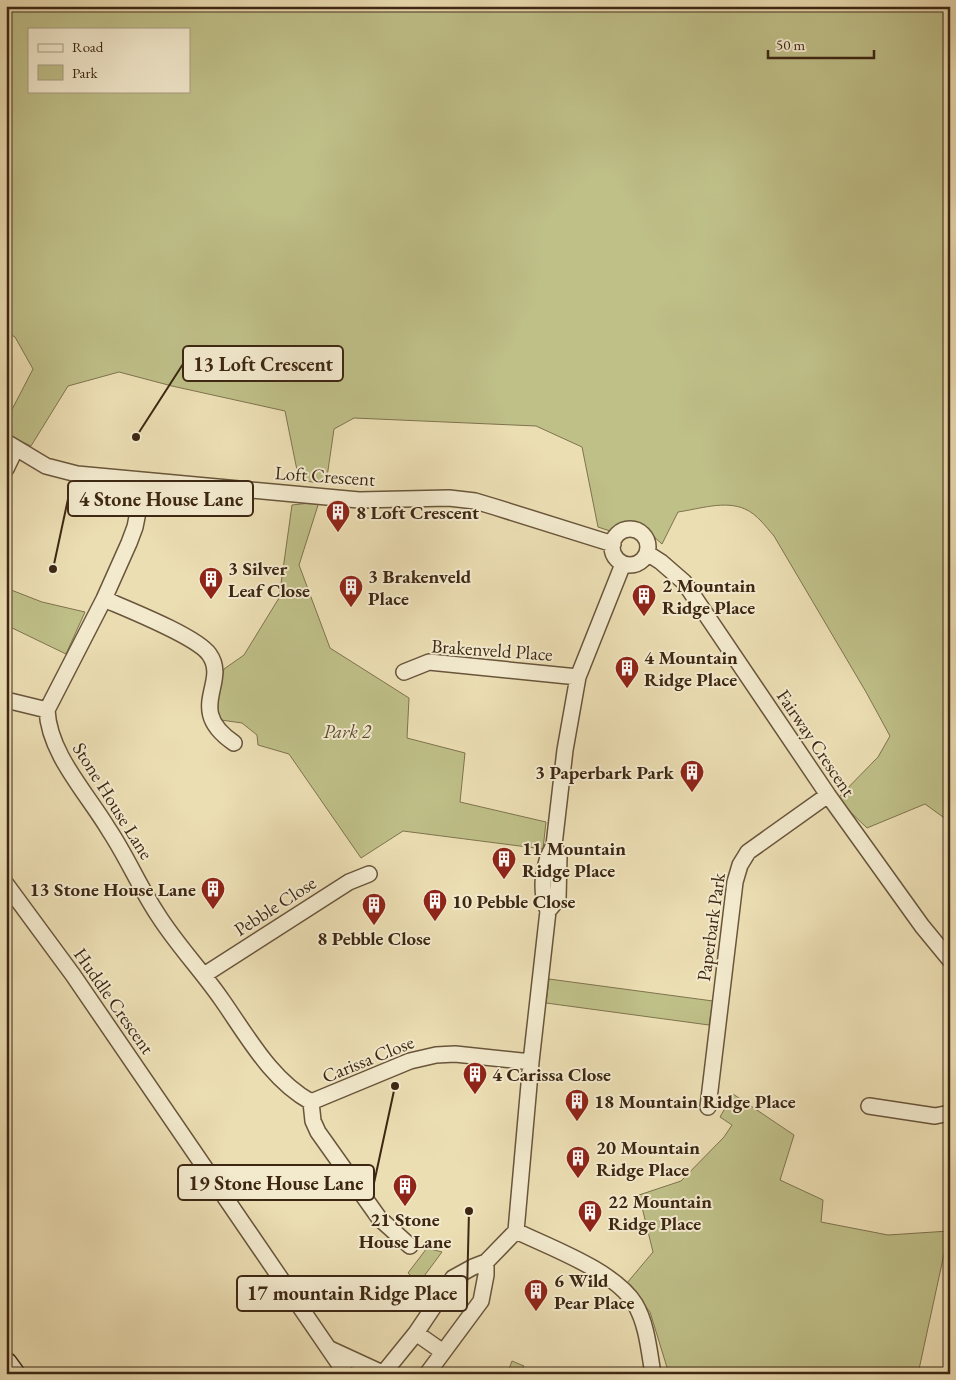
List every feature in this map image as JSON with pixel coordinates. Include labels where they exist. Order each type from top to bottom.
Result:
[{"type":"main road","points":[[6,1363],[14,1374]]},
{"type":"street","points":[[6,469],[11,445]]},
{"type":"street","name":"Loft Crescent","points":[[11,445],[46,466],[77,474],[144,482],[359,500],[457,499],[496,507],[613,544]]},
{"type":"street","points":[[6,700],[47,710],[104,599],[135,527],[144,482]]},
{"type":"street","points":[[635,530],[644,536],[648,547],[647,553],[644,558],[634,565],[623,564],[614,556],[613,544],[615,538],[623,531],[635,530]]},
{"type":"street","name":"Fairway Crescent","points":[[647,553],[661,562],[684,582],[828,795],[922,926],[950,960]]},
{"type":"street","points":[[381,1372],[416,1333],[453,1278],[486,1262],[516,1231],[531,1062],[548,911],[558,900],[560,856],[554,845],[565,750],[578,677],[623,564]]},
{"type":"street","points":[[104,599],[188,638],[208,653],[213,667],[210,702],[211,719],[214,726],[234,743]]},
{"type":"street","name":"Brakenveld Place","points":[[404,672],[429,662],[578,677]]},
{"type":"street","name":"Stone House Lane","points":[[47,710],[49,728],[58,752],[110,830],[159,917],[204,975],[267,1065],[295,1094],[310,1102]]},
{"type":"street","name":"Paperbark Park","points":[[708,1107],[736,882],[740,865],[748,852],[828,795]]},
{"type":"street","name":"Pebble Close","points":[[204,975],[349,882],[369,874]]},
{"type":"street","name":"Huddle Crescent","points":[[6,884],[72,975],[346,1374]]},
{"type":"street","name":"Huddle Crescent","points":[[6,889],[11,902],[164,1121],[187,1143]]},
{"type":"street","name":"Carissa Close","points":[[310,1102],[410,1061],[436,1055],[455,1054],[531,1062]]},
{"type":"street","points":[[310,1102],[313,1121],[318,1132],[379,1218],[410,1246]]},
{"type":"street","points":[[869,1106],[935,1116],[950,1112]]},
{"type":"street","points":[[516,1231],[604,1274],[624,1289],[636,1304],[644,1326],[653,1374]]},
{"type":"street","points":[[428,1374],[481,1301],[486,1275],[486,1262]]},
{"type":"street","points":[[416,1333],[443,1352]]},
{"type":"street","points":[[328,1349],[381,1372],[399,1371],[403,1374]]},
{"type":"green space","points":[[6,6],[950,6],[950,822],[925,804],[867,828],[837,799],[878,757],[890,736],[774,536],[749,511],[737,506],[721,505],[678,512],[662,544],[637,522],[613,532],[598,527],[582,447],[536,426],[354,418],[334,429],[326,484],[299,480],[285,411],[172,386],[119,372],[68,386],[31,446],[6,434],[6,421],[33,369],[15,337],[6,332]]},
{"type":"green space","name":"Park 2","points":[[319,502],[299,565],[330,648],[409,698],[407,738],[465,753],[460,802],[546,822],[543,849],[403,831],[361,858],[289,754],[258,745],[257,735],[242,723],[221,720],[218,701],[224,669],[244,655],[279,598],[292,505]]},
{"type":"green space","points":[[6,588],[42,602],[85,612],[66,654],[6,625]]},
{"type":"green space","points":[[549,979],[713,1001],[709,1025],[546,1003]]},
{"type":"green space","points":[[733,1094],[794,1135],[780,1180],[823,1200],[821,1222],[888,1235],[949,1231],[918,1374],[669,1374],[650,1312],[627,1283],[653,1252],[639,1195],[681,1181],[724,1137],[732,1125],[720,1117]]},
{"type":"green space","points":[[427,1248],[442,1252],[419,1283],[408,1273]]},
{"type":"green space","points":[[512,1361],[524,1366],[520,1374],[507,1374]]},
{"type":"place","name":"13 Loft Crescent","points":[[136,437]]},
{"type":"place","name":"8 Loft Crescent","points":[[338,533]]},
{"type":"place","name":"4 Stone House Lane","points":[[53,569]]},
{"type":"place","name":"3 Silver Leaf Close","points":[[211,600]]},
{"type":"place","name":"3 Brakenveld Place","points":[[351,608]]},
{"type":"place","name":"2 Mountain Ridge Place","points":[[644,617]]},
{"type":"place","name":"4 Mountain Ridge Place","points":[[627,689]]},
{"type":"place","name":"3 Paperbark Park","points":[[692,793]]},
{"type":"place","name":"11 Mountain Ridge Place","points":[[504,880]]},
{"type":"place","name":"13 Stone House Lane","points":[[213,910]]},
{"type":"place","name":"10 Pebble Close","points":[[435,922]]},
{"type":"place","name":"8 Pebble Close","points":[[374,926]]},
{"type":"place","name":"19 Stone House Lane","points":[[395,1086]]},
{"type":"place","name":"4 Carissa Close","points":[[475,1095]]},
{"type":"place","name":"18 Mountain Ridge Place","points":[[577,1122]]},
{"type":"place","name":"20 Mountain Ridge Place","points":[[578,1179]]},
{"type":"place","name":"21 Stone House Lane","points":[[405,1207]]},
{"type":"place","name":"17 mountain Ridge Place","points":[[469,1211]]},
{"type":"place","name":"22 Mountain Ridge Place","points":[[590,1233]]},
{"type":"place","name":"6 Wild Pear Place","points":[[536,1312]]}]
